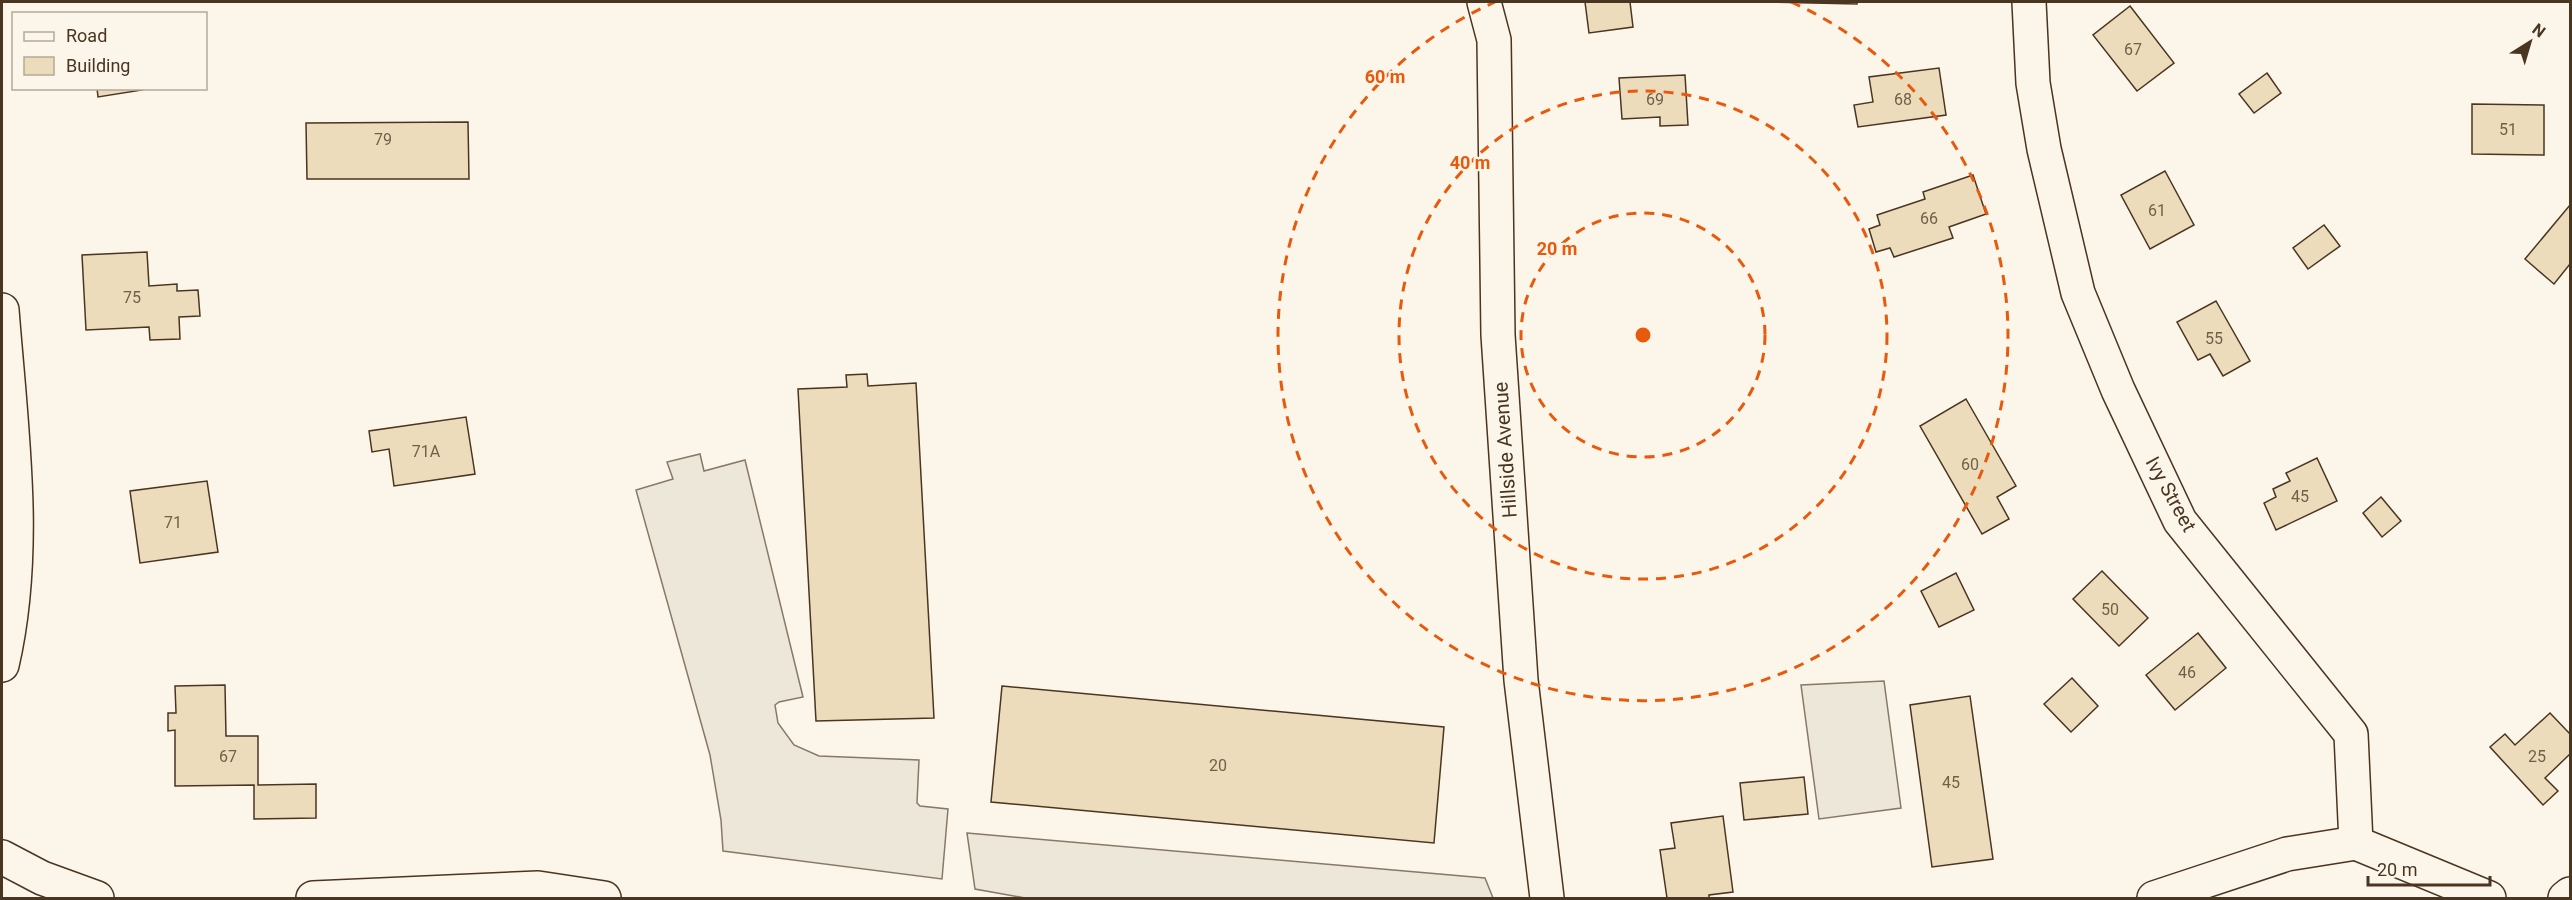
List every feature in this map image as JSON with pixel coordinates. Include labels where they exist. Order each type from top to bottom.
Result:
[{"type":"street","name":"Hillside Avenue","points":[[1484,2],[1494,40],[1498,335],[1520,668],[1547,898]]},
{"type":"street","name":"Ivy Street","points":[[2029,2],[2033,83],[2044,149],[2078,293],[2118,390],[2180,520],[2351,734],[2356,843]]},
{"type":"street","points":[[2,310],[14,449],[16,559],[10,620],[2,665]]},
{"type":"street","points":[[2154,898],[2287,854],[2356,843],[2489,898]]},
{"type":"street","points":[[2,857],[42,878],[97,898]]},
{"type":"street","points":[[313,898],[538,888],[604,898]]},
{"type":"street","points":[[2565,898],[2571,894]]},
{"type":"shaded area","points":[[700,454],[704,471],[745,460],[803,697],[775,705],[778,723],[794,745],[819,756],[919,760],[917,803],[920,806],[948,809],[942,879],[723,851],[721,820],[710,755],[636,490],[673,479],[667,462]]},
{"type":"shaded area","points":[[1884,681],[1901,808],[1819,819],[1801,685]]},
{"type":"shaded area","points":[[967,833],[1485,878],[1493,898],[1025,898],[975,889]]},
{"type":"building","points":[[1585,2],[1630,2],[1633,27],[1589,33]]},
{"type":"building","points":[[1765,2],[1857,2],[1857,4]]},
{"type":"building","points":[[2130,6],[2174,63],[2137,91],[2093,35]]},
{"type":"building","points":[[1939,68],[1946,115],[1858,127],[1854,105],[1873,102],[1869,77]]},
{"type":"building","points":[[2267,73],[2281,93],[2254,113],[2239,94]]},
{"type":"building","points":[[1685,75],[1688,125],[1660,126],[1660,117],[1622,119],[1619,78]]},
{"type":"building","points":[[97,90],[142,90],[98,97]]},
{"type":"building","points":[[2472,104],[2544,105],[2544,155],[2472,154]]},
{"type":"building","points":[[468,122],[469,179],[307,179],[306,123]]},
{"type":"building","points":[[2165,171],[2194,225],[2150,249],[2121,195]]},
{"type":"building","points":[[1973,175],[1986,214],[1949,227],[1953,238],[1894,257],[1890,248],[1876,252],[1869,229],[1880,225],[1877,215],[1925,199],[1923,192]]},
{"type":"building","points":[[2570,205],[2570,264],[2554,284],[2525,259]]},
{"type":"building","points":[[2324,225],[2340,246],[2308,269],[2293,248]]},
{"type":"building","points":[[147,252],[149,286],[177,284],[177,291],[198,290],[200,316],[179,317],[180,339],[150,340],[149,327],[86,330],[82,255]]},
{"type":"building","points":[[2216,301],[2250,361],[2223,376],[2210,354],[2198,360],[2177,322]]},
{"type":"building","points":[[867,374],[868,386],[916,383],[934,718],[816,721],[798,389],[847,387],[846,375]]},
{"type":"building","points":[[1966,399],[2016,486],[1997,497],[2009,519],[1982,534],[1920,426]]},
{"type":"building","points":[[466,417],[475,474],[394,486],[389,449],[372,452],[369,431]]},
{"type":"building","points":[[2317,458],[2337,501],[2276,530],[2264,503],[2276,497],[2273,489],[2290,481],[2286,473]]},
{"type":"building","points":[[207,481],[218,552],[140,563],[130,491]]},
{"type":"building","points":[[2381,497],[2401,521],[2382,537],[2363,513]]},
{"type":"building","points":[[2102,571],[2148,618],[2119,646],[2073,599]]},
{"type":"building","points":[[1956,573],[1974,610],[1939,627],[1921,591]]},
{"type":"building","points":[[2198,633],[2226,668],[2175,710],[2146,675]]},
{"type":"building","points":[[2072,678],[2098,706],[2071,732],[2044,704]]},
{"type":"building","points":[[225,685],[226,736],[258,736],[258,785],[316,784],[316,818],[254,819],[254,785],[175,786],[175,730],[168,731],[168,713],[176,713],[175,686]]},
{"type":"building","points":[[1002,686],[1444,727],[1434,843],[991,802]]},
{"type":"building","points":[[1970,696],[1993,859],[1932,867],[1910,705]]},
{"type":"building","points":[[2550,713],[2570,734],[2570,754],[2545,778],[2558,791],[2543,805],[2490,747],[2505,734],[2515,745]]},
{"type":"building","points":[[1804,777],[1808,814],[1744,820],[1740,783]]},
{"type":"building","points":[[1723,816],[1733,892],[1709,895],[1709,898],[1667,898],[1660,850],[1675,848],[1671,823]]}]
